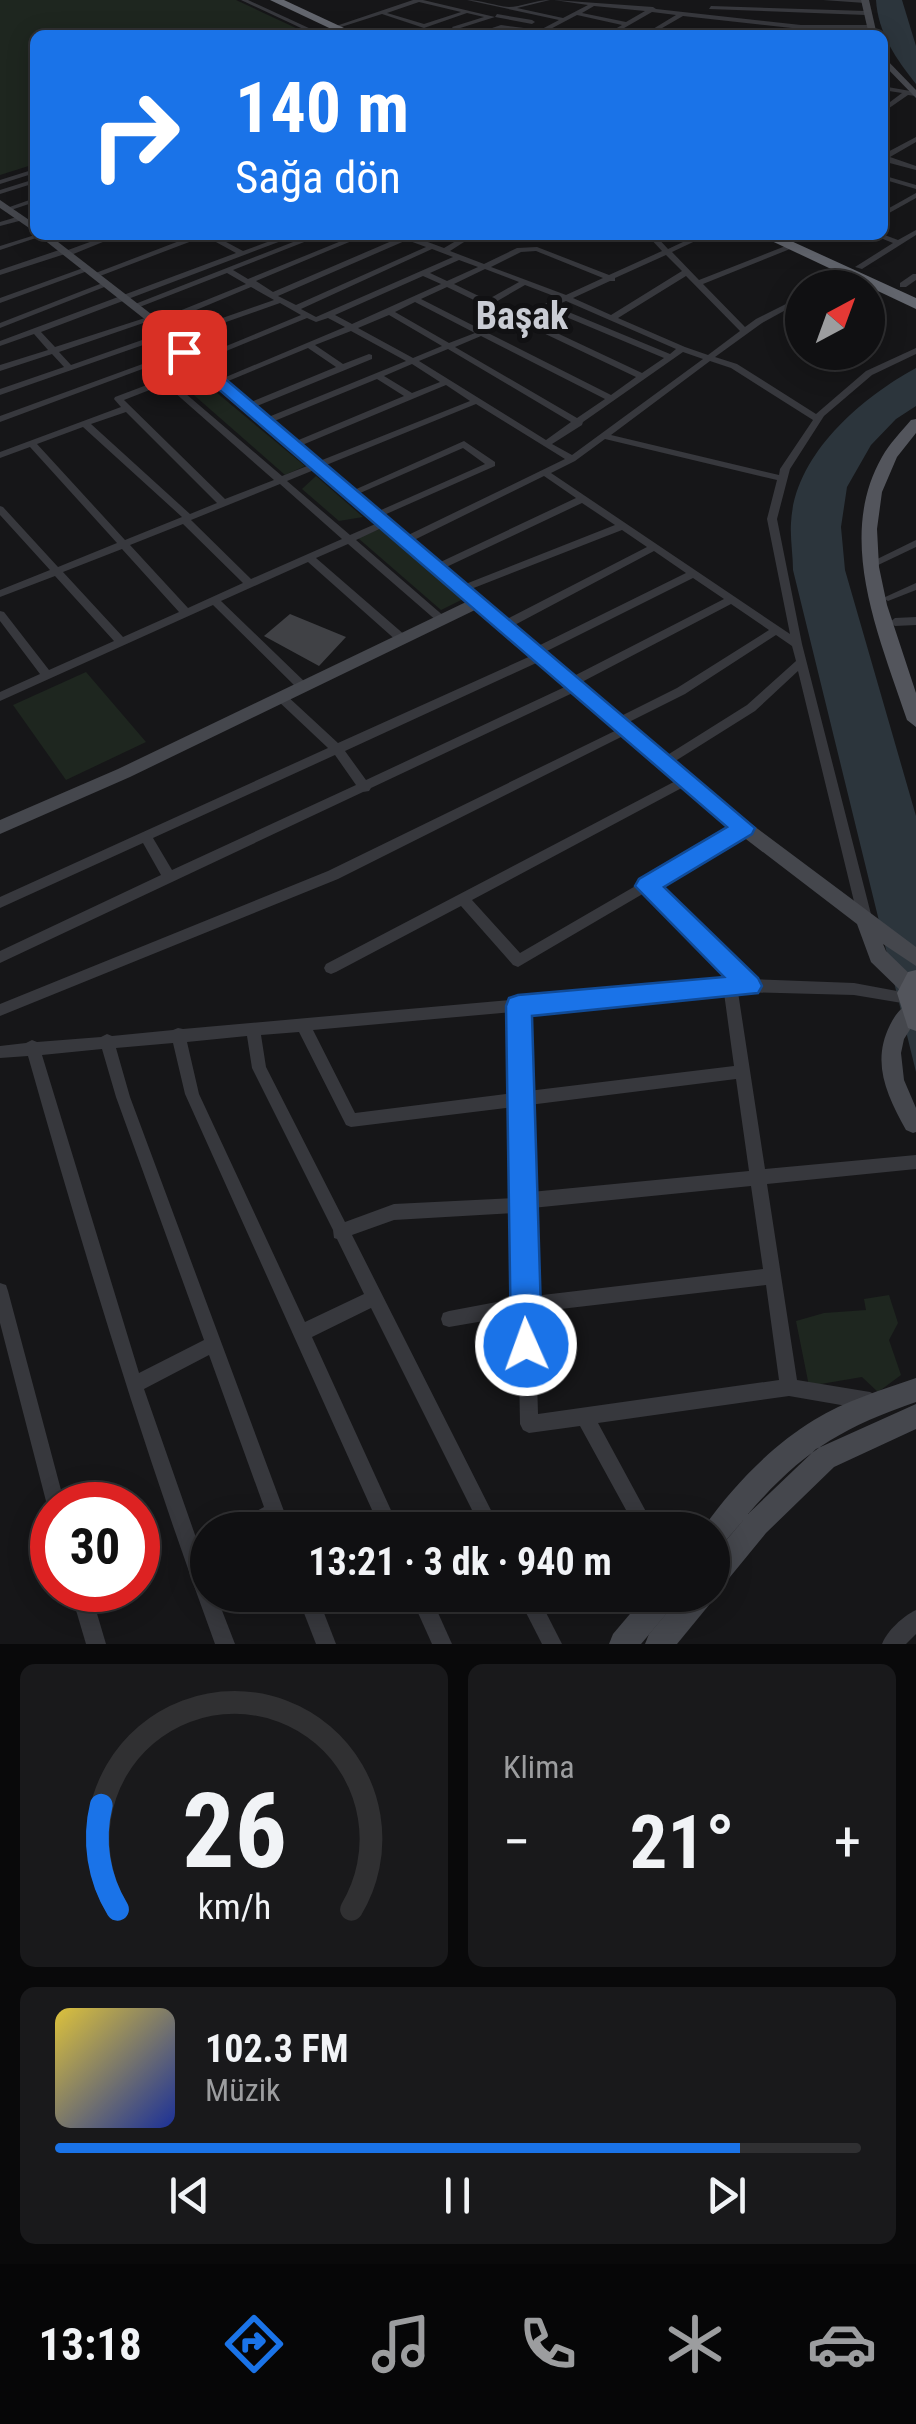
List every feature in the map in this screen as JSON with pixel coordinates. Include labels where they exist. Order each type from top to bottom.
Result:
[{"type":"highway","points":[[256,0],[331,30]]},
{"type":"highway","points":[[276,0],[332,30]]},
{"type":"highway","points":[[790,241],[854,270]]},
{"type":"highway","points":[[885,277],[912,284]]},
{"type":"highway","points":[[885,287],[916,304]]},
{"type":"main road","points":[[864,0],[872,30]]},
{"type":"main road","points":[[888,66],[912,94]]},
{"type":"main road","points":[[2,205],[30,225]]},
{"type":"main road","points":[[67,247],[348,495],[665,762],[744,828],[916,958]]},
{"type":"main road","points":[[916,423],[896,443],[879,473],[870,502],[877,562],[916,686]]},
{"type":"main road","points":[[916,438],[903,451],[887,484],[874,588],[916,720]]},
{"type":"main road","points":[[0,827],[478,603]]},
{"type":"main road","points":[[866,922],[878,956],[912,999],[890,1044],[891,1070],[914,1129]]},
{"type":"main road","points":[[914,1129],[916,1091]]},
{"type":"main road","points":[[730,1516],[810,1436],[878,1403],[916,1390]]},
{"type":"main road","points":[[730,1557],[757,1524],[825,1458],[916,1416]]},
{"type":"main road","points":[[623,1644],[650,1612]]},
{"type":"main road","points":[[660,1644],[685,1612]]},
{"type":"street","points":[[244,0],[310,30]]},
{"type":"street","points":[[398,0],[377,9],[424,26],[468,11]]},
{"type":"street","points":[[337,30],[417,0],[554,26]]},
{"type":"street","points":[[399,18],[454,0]]},
{"type":"street","points":[[470,0],[565,20]]},
{"type":"street","points":[[491,4],[500,0]]},
{"type":"street","points":[[508,8],[547,0]]},
{"type":"street","points":[[557,0],[858,30]]},
{"type":"street","points":[[545,30],[588,5],[639,0]]},
{"type":"street","points":[[732,0],[733,18]]},
{"type":"street","points":[[826,0],[864,0]]},
{"type":"street","points":[[551,9],[564,1]]},
{"type":"street","points":[[616,30],[656,6],[866,12]]},
{"type":"street","points":[[454,28],[518,11]]},
{"type":"street","points":[[576,13],[626,24]]},
{"type":"street","points":[[655,30],[684,13]]},
{"type":"street","points":[[438,21],[459,30]]},
{"type":"street","points":[[802,26],[811,30]]},
{"type":"street","points":[[490,30],[501,27],[525,30]]},
{"type":"street","points":[[888,108],[912,94]]},
{"type":"street","points":[[888,155],[916,139]]},
{"type":"street","points":[[888,160],[916,168]]},
{"type":"street","points":[[0,182],[30,173]]},
{"type":"street","points":[[888,178],[916,187]]},
{"type":"street","points":[[888,184],[894,180]]},
{"type":"street","points":[[0,192],[30,183]]},
{"type":"street","points":[[888,212],[916,196]]},
{"type":"street","points":[[2,205],[30,201]]},
{"type":"street","points":[[888,203],[898,206]]},
{"type":"street","points":[[0,224],[20,218]]},
{"type":"street","points":[[854,270],[916,232]]},
{"type":"street","points":[[888,239],[899,243]]},
{"type":"street","points":[[0,248],[33,240]]},
{"type":"street","points":[[0,274],[94,240]]},
{"type":"street","points":[[0,300],[98,276],[192,240]]},
{"type":"street","points":[[215,240],[242,253]]},
{"type":"street","points":[[129,302],[279,240]]},
{"type":"street","points":[[98,276],[0,329],[4,343],[227,270],[305,240]]},
{"type":"street","points":[[0,392],[70,368],[160,329],[251,282],[350,240]]},
{"type":"street","points":[[0,368],[55,350],[160,329],[277,297],[396,240]]},
{"type":"street","points":[[414,240],[711,358],[756,378],[818,419]]},
{"type":"street","points":[[443,252],[463,240]]},
{"type":"street","points":[[656,240],[745,332]]},
{"type":"street","points":[[264,422],[566,298],[694,240]]},
{"type":"street","points":[[696,284],[790,241]]},
{"type":"street","points":[[296,308],[431,247]]},
{"type":"street","points":[[218,382],[390,312],[520,250],[537,249],[612,278]]},
{"type":"street","points":[[227,270],[316,320],[457,258]]},
{"type":"street","points":[[612,318],[686,272]]},
{"type":"street","points":[[424,273],[642,377]]},
{"type":"street","points":[[488,302],[525,282]]},
{"type":"street","points":[[416,300],[613,399]]},
{"type":"street","points":[[545,305],[670,357]]},
{"type":"street","points":[[404,541],[572,459],[745,332],[785,308]]},
{"type":"street","points":[[390,312],[579,423]]},
{"type":"street","points":[[0,419],[193,360],[308,315]]},
{"type":"street","points":[[329,315],[414,361],[572,459]]},
{"type":"street","points":[[36,332],[70,368]]},
{"type":"street","points":[[309,345],[343,368]]},
{"type":"street","points":[[546,444],[682,348]]},
{"type":"street","points":[[866,922],[797,644],[772,519],[783,479],[818,419],[869,373],[916,351]]},
{"type":"street","points":[[246,407],[369,357]]},
{"type":"street","points":[[193,360],[166,381],[118,400],[223,503]]},
{"type":"street","points":[[379,376],[412,396]]},
{"type":"street","points":[[166,381],[442,620]]},
{"type":"street","points":[[292,446],[447,382]]},
{"type":"street","points":[[0,594],[477,401]]},
{"type":"street","points":[[0,455],[127,408]]},
{"type":"street","points":[[85,424],[250,584]]},
{"type":"street","points":[[604,436],[783,479]]},
{"type":"street","points":[[31,444],[186,612]]},
{"type":"street","points":[[0,697],[350,539],[379,520],[492,464],[464,444],[348,495]]},
{"type":"street","points":[[545,473],[797,644]]},
{"type":"street","points":[[436,568],[582,499]]},
{"type":"street","points":[[0,508],[121,642]]},
{"type":"street","points":[[462,589],[622,526]]},
{"type":"street","points":[[877,562],[916,544]]},
{"type":"street","points":[[504,625],[654,548]]},
{"type":"street","points":[[308,557],[402,639]]},
{"type":"street","points":[[0,902],[338,750],[693,574]]},
{"type":"street","points":[[888,598],[916,586]]},
{"type":"street","points":[[214,600],[303,687]]},
{"type":"street","points":[[0,956],[364,788],[574,684],[731,600]]},
{"type":"street","points":[[0,614],[47,676]]},
{"type":"street","points":[[896,622],[916,620]]},
{"type":"street","points":[[0,1010],[333,875],[623,726],[776,630]]},
{"type":"street","points":[[665,762],[751,708],[802,662]]},
{"type":"street","points":[[281,698],[338,750],[364,788]]},
{"type":"street","points":[[331,968],[687,780]]},
{"type":"street","points":[[462,898],[518,961],[744,828]]},
{"type":"street","points":[[146,837],[168,877]]},
{"type":"street","points":[[647,886],[749,986]]},
{"type":"street","points":[[730,987],[790,1387]]},
{"type":"street","points":[[0,1052],[32,1046],[730,987],[854,989],[912,999]]},
{"type":"street","points":[[518,1006],[529,1424],[790,1387],[878,1403]]},
{"type":"street","points":[[302,1024],[351,1120],[743,1072]]},
{"type":"street","points":[[254,1028],[259,1068],[483,1512]]},
{"type":"street","points":[[178,1034],[192,1094],[383,1512]]},
{"type":"street","points":[[107,1040],[123,1097],[275,1512]]},
{"type":"street","points":[[32,1046],[135,1384],[190,1528]]},
{"type":"street","points":[[340,1232],[394,1212],[521,1203],[916,1162]]},
{"type":"street","points":[[450,1320],[525,1306],[774,1276]]},
{"type":"street","points":[[0,1291],[6,1343],[49,1482]]},
{"type":"street","points":[[302,1332],[373,1298]]},
{"type":"street","points":[[135,1384],[213,1344]]},
{"type":"street","points":[[584,1416],[637,1512]]},
{"type":"street","points":[[87,1612],[96,1644]]},
{"type":"street","points":[[216,1612],[225,1644]]},
{"type":"street","points":[[314,1612],[326,1644]]},
{"type":"street","points":[[428,1612],[442,1644]]},
{"type":"street","points":[[535,1612],[552,1644]]},
{"type":"street","points":[[892,1644],[916,1620]]},
{"type":"shaded area","points":[[0,0],[236,0],[300,30],[30,30],[30,166],[0,175]]},
{"type":"shaded area","points":[[876,0],[902,0],[916,46],[916,84],[889,45],[888,30],[883,30]]},
{"type":"shaded area","points":[[916,368],[916,406],[896,419],[871,445],[847,487],[841,527],[845,570],[916,816],[916,1072],[793,570],[791,529],[795,498],[817,452],[853,412]]},
{"type":"shaded area","points":[[205,383],[305,466],[285,475],[187,389]]},
{"type":"shaded area","points":[[316,476],[363,517],[339,521],[302,489]]},
{"type":"shaded area","points":[[380,529],[463,599],[441,610],[358,538]]},
{"type":"shaded area","points":[[86,672],[146,742],[66,780],[13,705]]},
{"type":"shaded area","points":[[889,1295],[898,1323],[889,1340],[901,1375],[878,1392],[862,1377],[809,1386],[796,1321],[824,1313],[866,1310],[864,1299]]},
{"type":"building","points":[[290,614],[346,637],[319,666],[264,636]]},
{"type":"district","name":"Başak","points":[[522,316]]},
{"type":"route","points":[[184,352],[744,828],[647,886],[749,986],[518,1006],[526,1345]]}]
